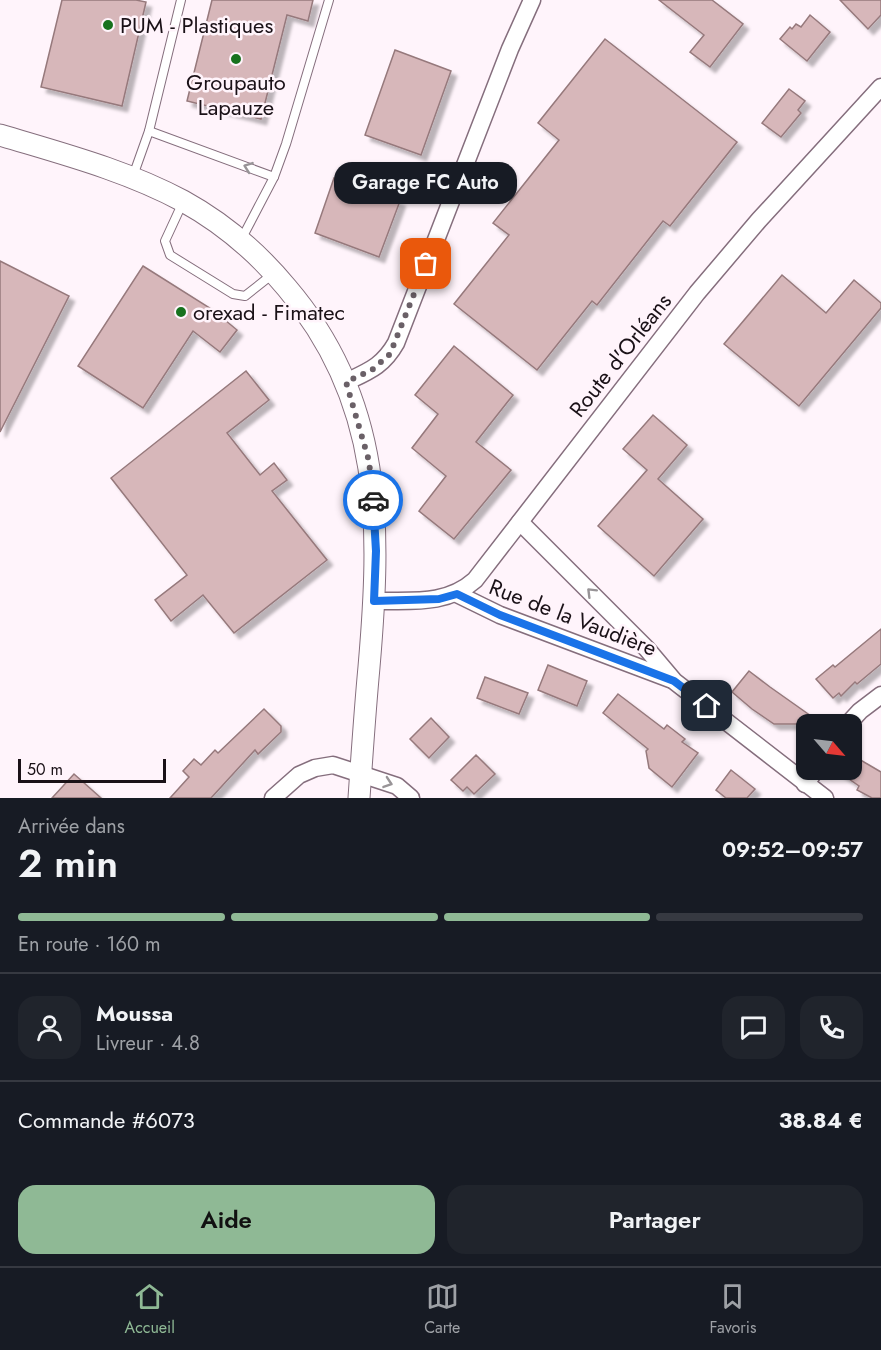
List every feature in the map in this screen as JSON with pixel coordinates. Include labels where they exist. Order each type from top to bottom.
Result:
[{"type":"street","points":[[346,382],[381,364],[396,343],[510,49],[532,0]]},
{"type":"street","name":"Route d'Orléans","points":[[457,594],[482,572],[637,368],[713,275],[759,220],[881,87]]},
{"type":"street","points":[[0,135],[132,176],[184,201],[204,214],[241,241],[274,273],[311,319],[346,382],[363,438],[372,483],[376,551],[358,798]]},
{"type":"street","name":"Rue de la Vaudière","points":[[520,522],[647,649],[674,681],[825,798]]},
{"type":"street","points":[[374,601],[439,599],[457,594]]},
{"type":"street","name":"Rue de la Vaudière","points":[[457,594],[500,615],[674,681]]},
{"type":"street","points":[[857,714],[881,695]]},
{"type":"street","points":[[273,798],[299,776],[315,768],[333,765],[397,786],[411,798]]},
{"type":"street","points":[[805,784],[808,780]]},
{"type":"lane","points":[[132,176],[149,131],[181,0]]},
{"type":"lane","points":[[241,241],[274,177],[329,0]]},
{"type":"lane","points":[[149,131],[274,177]]},
{"type":"lane","points":[[184,201],[165,241],[170,255],[233,294],[245,296],[274,273]]},
{"type":"building","points":[[62,0],[146,2],[122,106],[41,87]]},
{"type":"building","points":[[212,0],[313,0],[308,21],[287,15],[261,119],[187,101]]},
{"type":"building","points":[[659,0],[712,0],[743,24],[710,67],[690,52],[704,35]]},
{"type":"building","points":[[840,0],[881,0],[881,15],[868,29]]},
{"type":"building","points":[[810,15],[830,32],[807,61],[780,39],[790,27],[792,29],[796,24],[801,27]]},
{"type":"building","points":[[605,39],[737,142],[670,226],[663,221],[597,305],[592,301],[537,370],[454,304],[509,235],[493,223],[559,140],[538,123]]},
{"type":"building","points":[[395,50],[451,71],[421,155],[365,135]]},
{"type":"building","points":[[789,89],[805,101],[798,110],[801,113],[781,137],[762,123]]},
{"type":"building","points":[[334,178],[400,201],[379,257],[315,233]]},
{"type":"building","points":[[0,261],[69,296],[0,432]]},
{"type":"building","points":[[143,266],[213,310],[237,330],[220,352],[193,331],[143,408],[78,366]]},
{"type":"building","points":[[782,275],[826,313],[854,280],[881,303],[881,308],[799,406],[724,344]]},
{"type":"building","points":[[454,346],[513,395],[476,442],[511,470],[454,539],[419,511],[446,476],[412,448],[438,414],[415,395]]},
{"type":"building","points":[[246,371],[269,400],[227,433],[260,475],[274,463],[287,480],[272,491],[327,560],[234,633],[203,595],[171,621],[155,600],[187,575],[111,478]]},
{"type":"building","points":[[653,415],[687,445],[658,479],[703,519],[654,576],[598,526],[647,470],[623,449]]},
{"type":"building","points":[[881,629],[881,664],[857,684],[855,682],[841,696],[839,693],[833,698],[816,679],[833,665],[835,667]]},
{"type":"building","points":[[548,665],[587,681],[577,706],[538,690]]},
{"type":"building","points":[[749,671],[808,714],[796,714],[796,724],[774,724],[732,692]]},
{"type":"building","points":[[485,677],[528,693],[519,714],[477,698]]},
{"type":"building","points":[[618,694],[664,729],[667,725],[685,739],[682,742],[698,753],[672,787],[649,768],[646,751],[648,749],[603,713]]},
{"type":"building","points":[[264,709],[281,726],[281,732],[258,754],[255,750],[211,798],[170,798],[189,777],[183,771],[194,759],[201,765],[215,750],[218,753]]},
{"type":"building","points":[[431,718],[449,737],[429,758],[410,739]]},
{"type":"building","points":[[476,755],[495,774],[474,794],[467,787],[463,791],[451,780]]},
{"type":"building","points":[[862,761],[881,772],[881,798],[872,798],[857,790],[859,786],[850,780],[862,780]]},
{"type":"building","points":[[731,770],[755,789],[747,798],[726,798],[716,790]]},
{"type":"building","points":[[74,774],[101,798],[52,798]]},
{"type":"way so far","points":[[373,500],[369,461],[346,382],[372,370],[390,354],[426,264]]},
{"type":"place","name":"PUM - Plastiques","points":[[108,25]]},
{"type":"place","name":"Groupauto Lapauze","points":[[236,59]]},
{"type":"place","name":"Garage FC Auto","points":[[426,264]]},
{"type":"place","name":"orexad - Fimatec","points":[[181,312]]},
{"type":"route","points":[[373,500],[376,551],[374,601],[439,599],[457,594],[500,615],[674,681],[707,706]]}]
